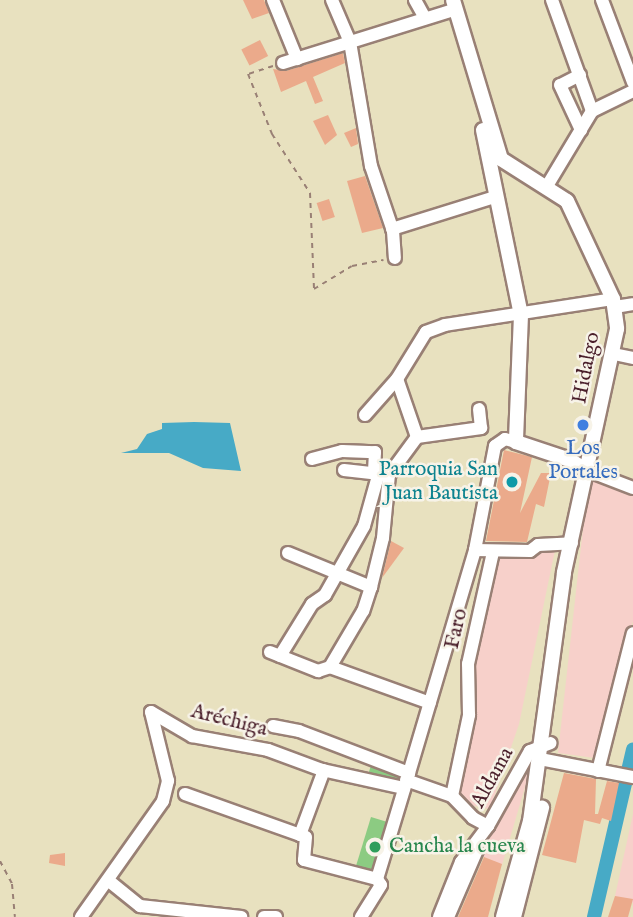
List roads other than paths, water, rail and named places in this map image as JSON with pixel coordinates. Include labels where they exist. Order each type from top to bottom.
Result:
[{"type":"main road","points":[[455,4],[495,162],[495,197],[521,315],[516,442],[570,460],[586,470]]},
{"type":"main road","name":"Hidalgo","points":[[495,162],[547,186],[567,201],[614,303],[614,354],[564,573],[539,823],[514,917]]},
{"type":"main road","name":"Hidalgo","points":[[503,917],[530,821],[545,752]]},
{"type":"street","points":[[273,0],[297,59]]},
{"type":"street","points":[[332,0],[350,42],[371,166],[392,229],[395,258]]},
{"type":"street","points":[[415,0],[425,18]]},
{"type":"street","points":[[552,0],[592,111]]},
{"type":"street","points":[[602,0],[633,82]]},
{"type":"street","points":[[283,63],[425,18],[455,4]]},
{"type":"street","points":[[579,75],[560,85],[581,130]]},
{"type":"street","points":[[547,186],[592,111],[633,91]]},
{"type":"street","points":[[392,229],[495,197]]},
{"type":"street","points":[[365,415],[397,379],[418,339],[435,327],[614,303],[633,304]]},
{"type":"street","points":[[614,354],[633,358]]},
{"type":"street","points":[[397,379],[417,437]]},
{"type":"street","points":[[430,703],[330,667],[317,671],[275,654],[339,571],[364,526],[380,474],[417,437],[481,428],[479,409]]},
{"type":"street","points":[[377,879],[475,550],[495,446],[505,439],[516,442]]},
{"type":"street","points":[[312,459],[342,451],[375,452],[380,474],[383,538],[371,587],[363,611],[330,667]]},
{"type":"street","points":[[344,470],[380,474]]},
{"type":"street","points":[[586,470],[633,488]]},
{"type":"street","points":[[475,550],[530,551],[538,545],[572,546]]},
{"type":"street","name":"Faro","points":[[452,796],[469,715],[468,664],[493,552]]},
{"type":"street","points":[[288,553],[339,571],[371,587]]},
{"type":"street","points":[[597,771],[633,633]]},
{"type":"street","name":"Aréchiga","points":[[81,917],[163,801],[168,781],[151,712],[192,736],[268,750],[324,770],[406,780],[452,796],[485,831]]},
{"type":"street","points":[[272,726],[299,731],[406,780]]},
{"type":"street","name":"Aldama","points":[[445,914],[461,862],[485,831],[530,751],[545,752]]},
{"type":"street","points":[[545,752],[597,771],[633,777]]},
{"type":"street","points":[[300,835],[324,770]]},
{"type":"street","points":[[185,793],[306,837],[304,860],[377,879],[381,886],[361,917]]},
{"type":"street","points":[[109,881],[140,906],[241,917]]},
{"type":"street","points":[[264,917],[276,917]]},
{"type":"water","points":[[162,423],[230,423],[241,471],[203,468],[169,453],[121,453],[137,449],[147,434],[162,429]]},
{"type":"waterway","points":[[594,917],[633,749]]},
{"type":"place","name":"Los Portales","points":[[583,425]]},
{"type":"place","name":"Parroquia San Juan Bautista","points":[[512,482]]},
{"type":"place","name":"Cancha la cueva","points":[[375,847]]}]
